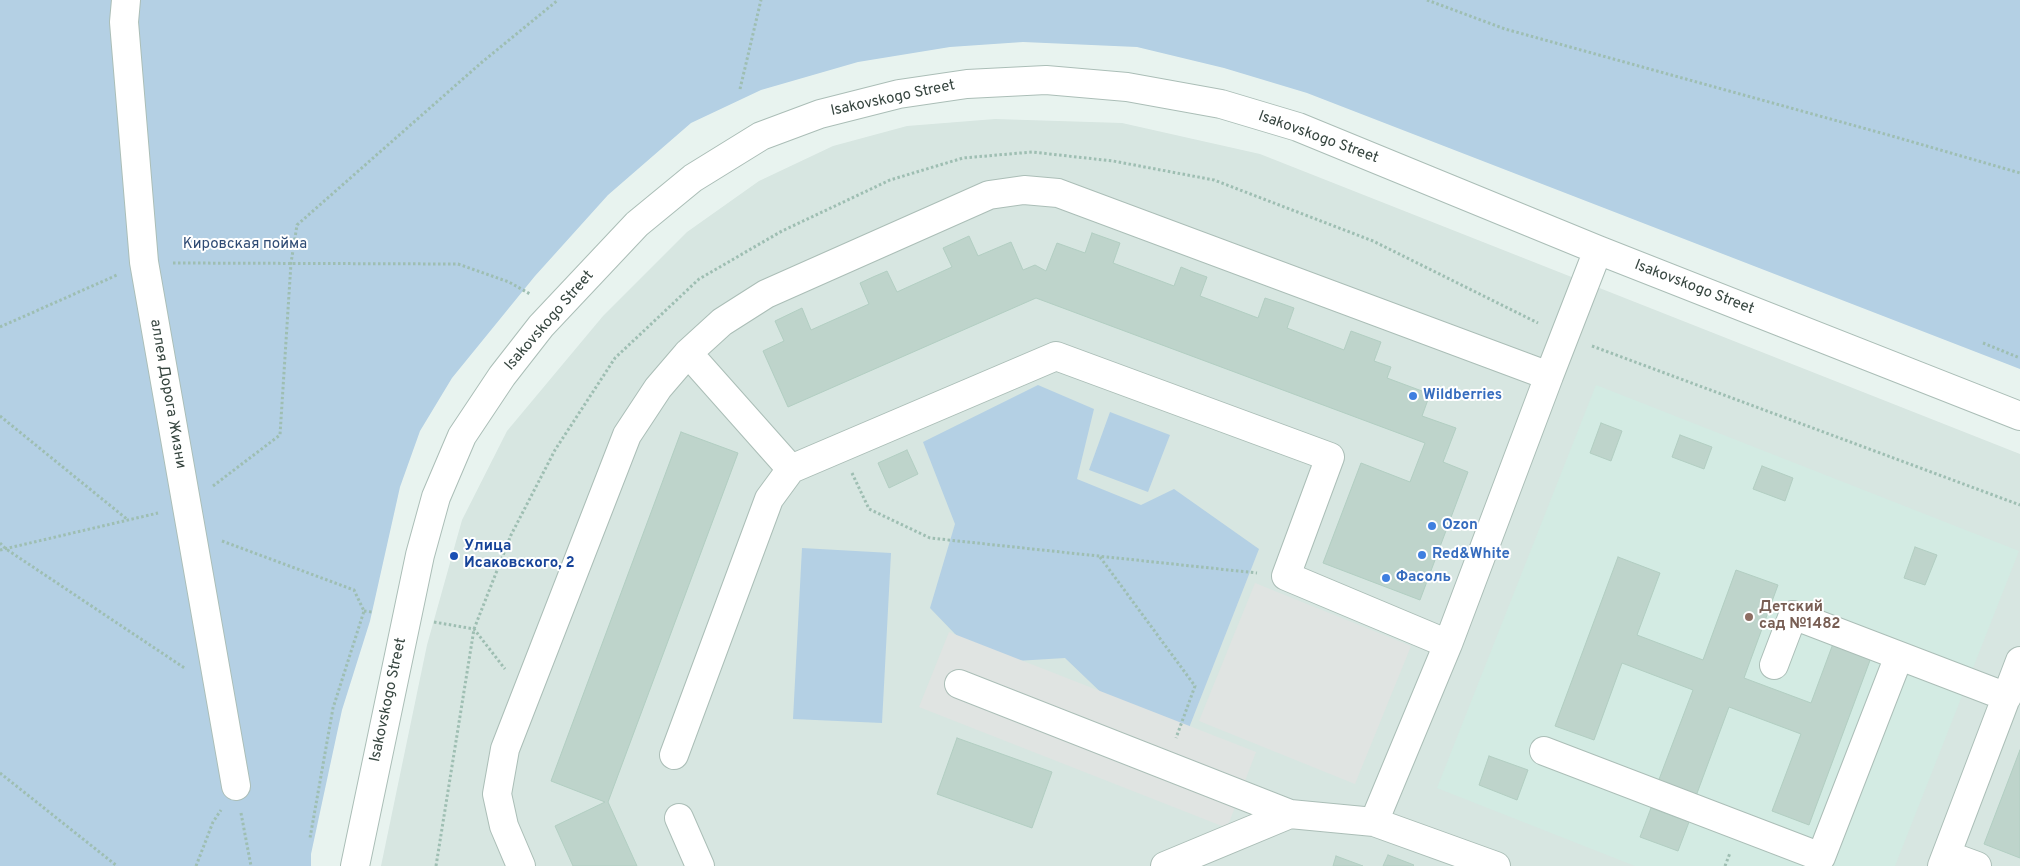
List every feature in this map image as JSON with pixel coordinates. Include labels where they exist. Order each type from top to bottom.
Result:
[{"type":"street","name":"аллея Дорога Жизни","points":[[126,0],[124,22],[144,262],[236,786]]},
{"type":"street","name":"Isakovskogo Street","points":[[355,866],[420,554],[436,497],[462,436],[502,376],[557,308],[637,224],[693,178],[761,136],[829,112],[899,94],[967,84],[1046,80],[1127,87],[1221,104],[1298,127],[1598,250],[2020,416]]},
{"type":"street","points":[[521,866],[504,826],[498,794],[505,750],[627,435],[658,388],[688,353],[722,322],[766,294],[989,195],[1024,190],[1058,193],[1549,376]]},
{"type":"street","points":[[1374,822],[1448,644],[1598,250]]},
{"type":"street","points":[[688,353],[791,469]]},
{"type":"street","points":[[674,755],[769,499],[791,469],[1056,356],[1330,457],[1286,576],[1448,644]]},
{"type":"street","points":[[1774,665],[1793,615],[2007,697]]},
{"type":"street","points":[[1544,751],[1821,857],[1899,656]]},
{"type":"street","points":[[1977,866],[1945,860],[2020,661]]},
{"type":"street","points":[[959,684],[1290,814],[1374,822],[1479,863]]},
{"type":"street","points":[[1165,866],[1290,814]]},
{"type":"street","points":[[679,818],[700,866]]},
{"type":"path","points":[[189,518],[280,434],[291,263],[297,226],[481,63],[558,0]]},
{"type":"path","points":[[740,89],[761,0]]},
{"type":"path","points":[[1427,0],[1505,29],[2020,173]]},
{"type":"path","points":[[1372,241],[1564,336],[2020,505]]},
{"type":"path","points":[[0,327],[144,262],[458,264],[509,282],[557,308]]},
{"type":"path","points":[[1983,343],[2020,358]]},
{"type":"path","points":[[0,416],[128,521]]},
{"type":"path","points":[[841,448],[869,509],[930,538],[1286,576]]},
{"type":"path","points":[[0,550],[128,521],[189,518],[354,590],[364,611],[333,708],[310,838]]},
{"type":"path","points":[[436,866],[474,630],[511,535]]},
{"type":"path","points":[[0,543],[6,550],[219,691]]},
{"type":"path","points":[[1100,556],[1195,686],[1165,765]]},
{"type":"path","points":[[364,611],[372,612]]},
{"type":"path","points":[[434,622],[474,630],[525,696]]},
{"type":"path","points":[[0,773],[117,866]]},
{"type":"path","points":[[196,866],[213,822],[236,786]]},
{"type":"path","points":[[236,786],[251,866]]},
{"type":"shaded area","points":[[995,119],[1122,123],[1260,154],[2020,454],[2020,866],[381,866],[427,645],[462,520],[507,431],[603,316],[687,232],[759,181],[833,146],[907,126]]},
{"type":"shaded area","name":"Детский сад №1482","points":[[1596,385],[2019,551],[1895,866],[1635,866],[1437,788]]},
{"type":"shaded area","points":[[1255,583],[1411,646],[1355,784],[1199,721]]},
{"type":"shaded area","points":[[949,632],[1256,752],[1227,828],[919,707]]},
{"type":"green space","name":"Кировская пойма","points":[[0,0],[2020,0],[2020,369],[1307,93],[1224,68],[1137,47],[1023,42],[950,47],[858,62],[761,90],[691,123],[608,195],[535,276],[452,378],[420,431],[400,487],[370,621],[342,710],[311,854],[311,866],[0,866]]},
{"type":"green space","points":[[1038,385],[1094,409],[1077,479],[1141,505],[1174,489],[1259,549],[1185,738],[1111,702],[1065,658],[983,663],[930,608],[955,524],[923,442]]},
{"type":"green space","points":[[1110,412],[1170,435],[1148,492],[1089,470]]},
{"type":"green space","points":[[802,548],[891,553],[882,723],[793,719]]},
{"type":"building","points":[[1092,233],[1120,243],[1113,263],[1174,286],[1181,267],[1207,277],[1200,296],[1258,318],[1265,298],[1294,308],[1287,328],[1344,350],[1351,331],[1381,342],[1374,361],[1391,367],[1387,378],[1430,394],[1422,416],[1456,428],[1443,462],[1468,472],[1420,600],[1323,563],[1361,463],[1410,482],[1425,443],[1036,298],[788,407],[763,351],[784,341],[775,321],[802,308],[811,330],[869,304],[860,283],[873,277],[887,271],[897,292],[952,267],[943,248],[969,236],[978,256],[1011,242],[1023,270],[1035,265],[1046,271],[1057,243],[1085,253]]},
{"type":"building","points":[[1601,423],[1622,431],[1611,461],[1590,453]]},
{"type":"building","points":[[681,432],[738,453],[608,802],[637,866],[573,866],[555,826],[605,802],[551,781]]},
{"type":"building","points":[[1680,435],[1712,447],[1704,469],[1672,457]]},
{"type":"building","points":[[907,450],[918,474],[889,488],[878,463]]},
{"type":"building","points":[[1762,466],[1793,478],[1785,501],[1753,489]]},
{"type":"building","points":[[1915,547],[1937,555],[1925,585],[1904,578]]},
{"type":"building","points":[[1618,557],[1660,573],[1637,635],[1703,660],[1736,570],[1778,585],[1744,678],[1811,703],[1834,641],[1872,655],[1809,825],[1772,811],[1801,734],[1729,707],[1696,796],[1658,782],[1693,690],[1622,663],[1594,740],[1555,726]]},
{"type":"building","points":[[957,738],[1052,772],[1032,828],[937,794]]},
{"type":"building","points":[[2020,750],[2020,858],[1984,844]]},
{"type":"building","points":[[1489,756],[1528,770],[1517,800],[1479,785]]},
{"type":"building","points":[[1651,808],[1689,822],[1678,851],[1640,837]]},
{"type":"building","points":[[1388,855],[1414,865],[1383,866]]},
{"type":"building","points":[[1336,856],[1363,866],[1333,866]]},
{"type":"place","name":"Wildberries","points":[[1413,396]]},
{"type":"place","name":"Ozon","points":[[1432,526]]},
{"type":"place","name":"Red&White","points":[[1422,555]]},
{"type":"place","name":"Улица Исаковского, 2","points":[[454,556]]},
{"type":"place","name":"Фасоль","points":[[1386,578]]},
{"type":"place","name":"Детский сад №1482","points":[[1749,617]]}]
